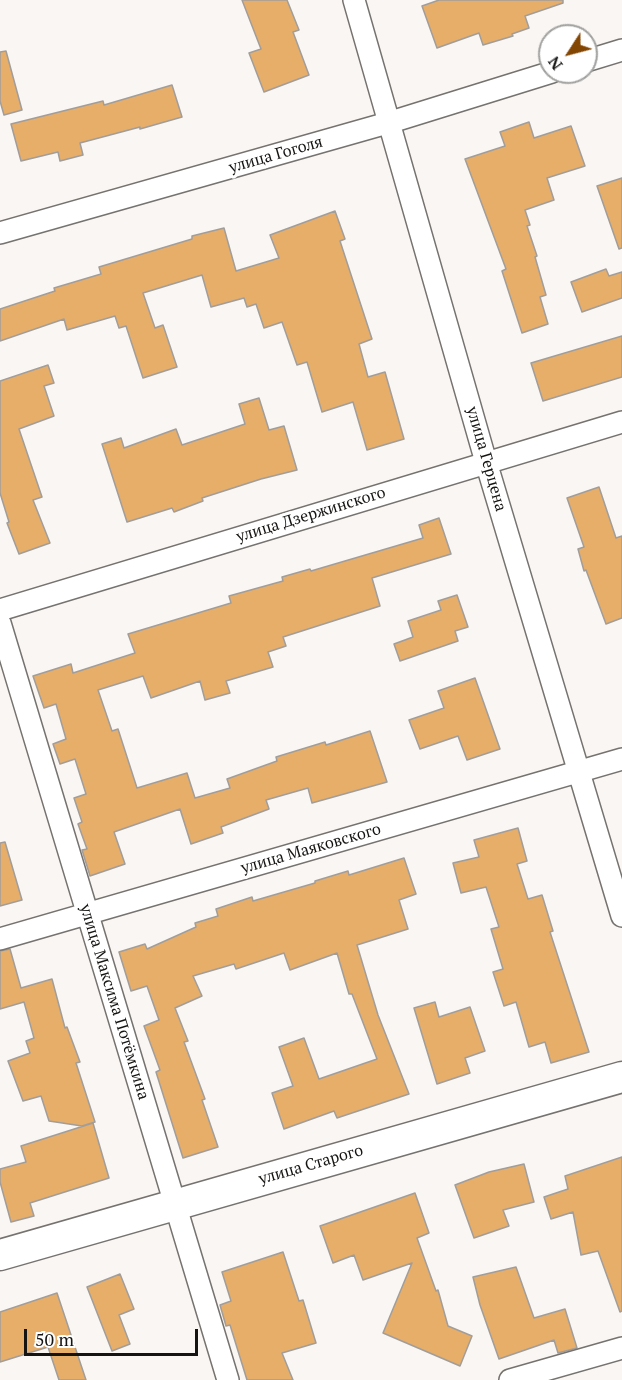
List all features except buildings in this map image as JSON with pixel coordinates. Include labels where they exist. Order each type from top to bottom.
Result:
[{"type":"street","name":"улица Герцена","points":[[354,0],[391,122],[486,462],[622,916]]},
{"type":"street","points":[[598,57],[622,50]]},
{"type":"street","name":"улица Гоголя","points":[[0,233],[391,122],[538,76]]},
{"type":"street","name":"улица Дзержинского","points":[[0,609],[622,422]]},
{"type":"street","name":"улица Максима Потёмкина","points":[[0,623],[228,1380]]},
{"type":"street","name":"улица Маяковского","points":[[0,939],[622,759]]},
{"type":"street","name":"улица Старого","points":[[0,1255],[622,1077]]},
{"type":"street","points":[[510,1380],[622,1348]]}]
